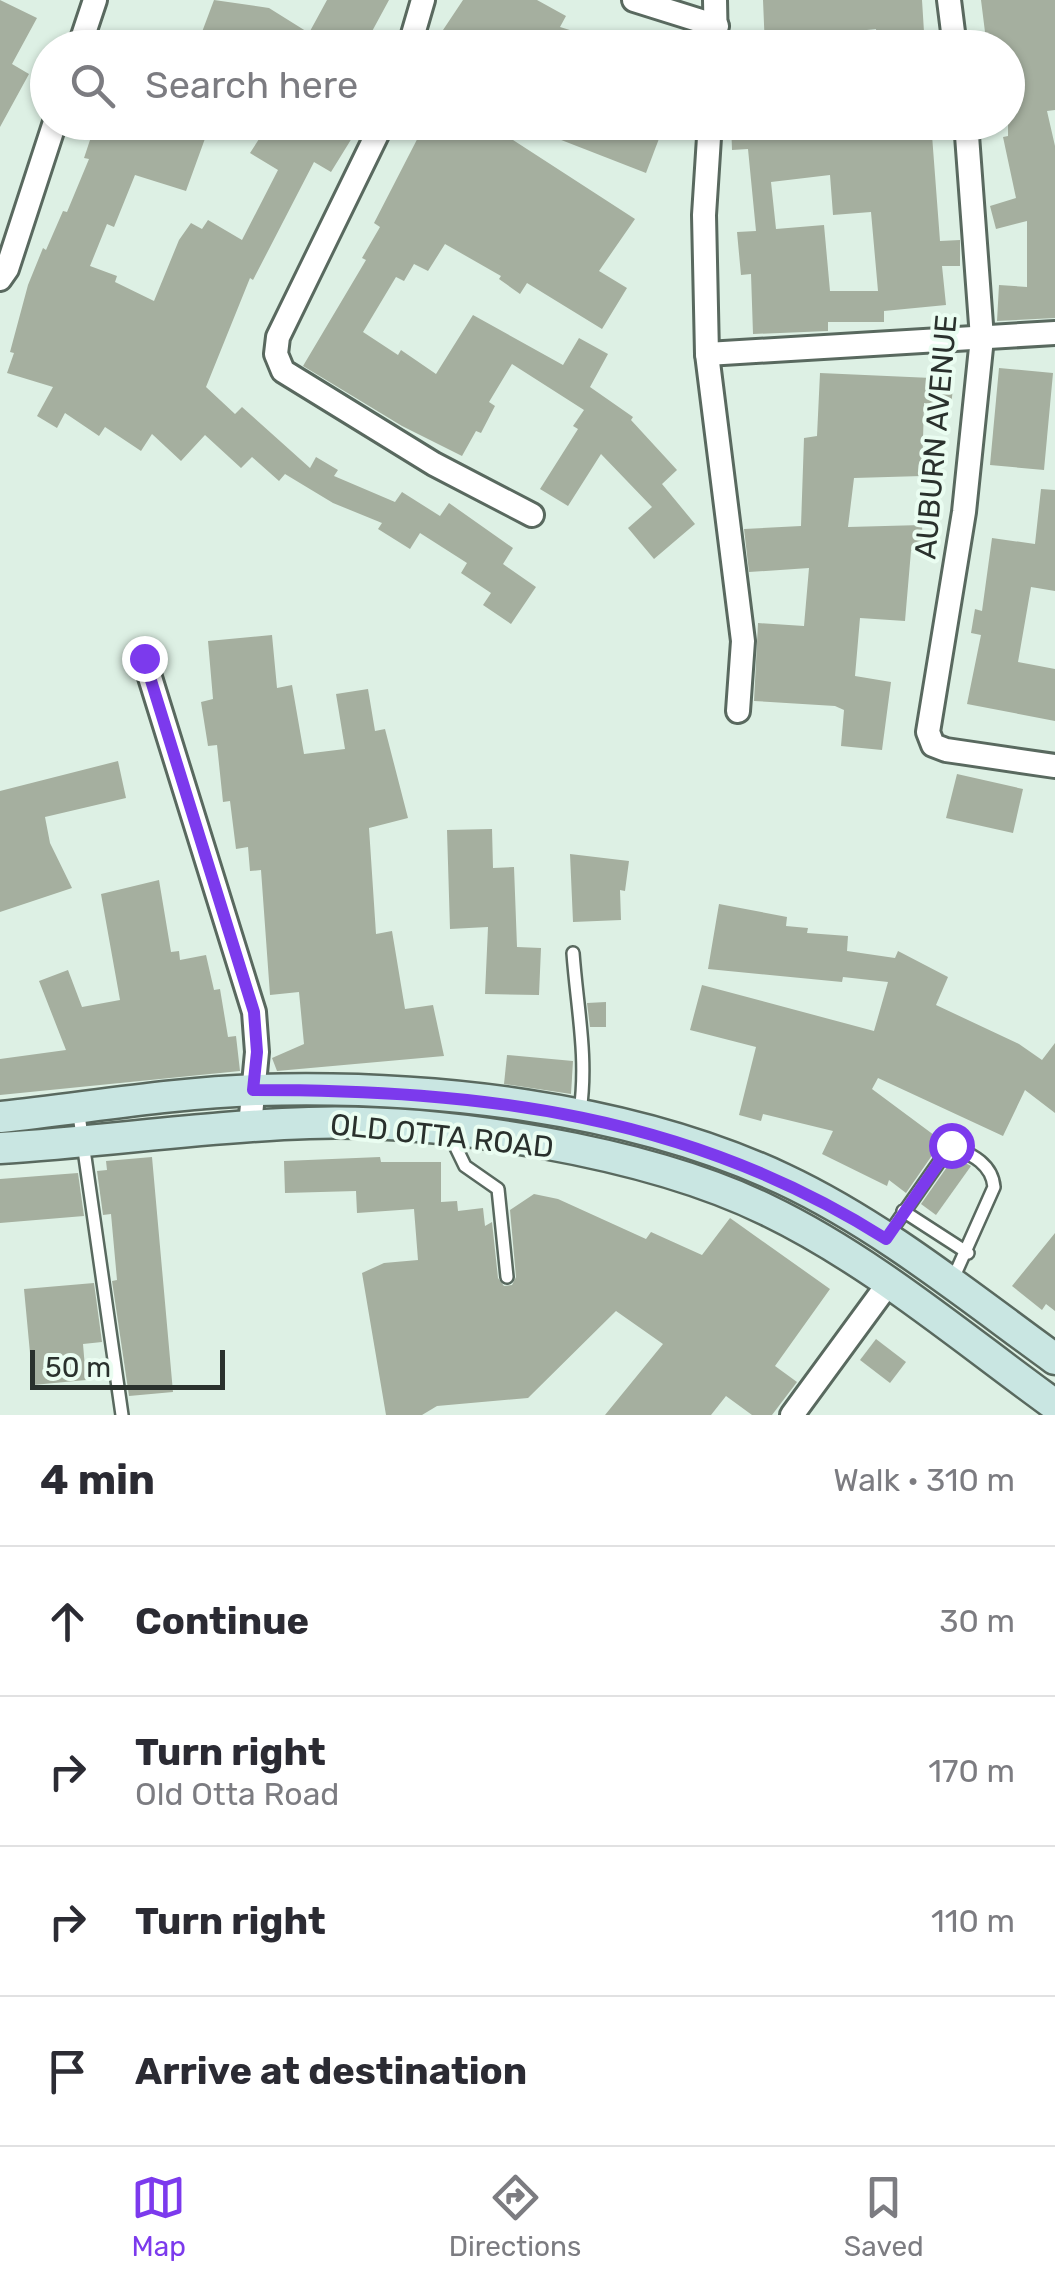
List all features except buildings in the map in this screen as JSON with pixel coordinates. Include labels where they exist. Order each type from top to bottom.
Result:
[{"type":"main road","name":"OLD OTTA ROAD","points":[[0,1117],[253,1090],[420,1093],[580,1116],[686,1143],[767,1172],[832,1205],[1055,1359]]},
{"type":"main road","name":"OLD OTTA ROAD","points":[[0,1148],[313,1123],[448,1132],[576,1150],[727,1192],[820,1238],[1055,1405]]},
{"type":"street","points":[[85,30],[94,0]]},
{"type":"street","points":[[415,30],[424,0]]},
{"type":"street","points":[[634,0],[700,30]]},
{"type":"street","points":[[715,0],[716,30]]},
{"type":"street","points":[[949,0],[953,30]]},
{"type":"street","points":[[0,278],[7,269],[49,140]]},
{"type":"street","points":[[374,140],[278,337],[276,354],[282,372],[434,464],[532,515]]},
{"type":"street","points":[[709,140],[704,215],[706,354],[743,641],[738,711]]},
{"type":"street","name":"AUBURN AVENUE","points":[[967,140],[982,338],[964,512],[928,732],[933,745],[1055,766]]},
{"type":"street","points":[[706,354],[1055,332]]},
{"type":"street","points":[[144,658],[254,1012],[257,1052],[250,1126]]},
{"type":"street","points":[[792,1415],[888,1284]]},
{"type":"lane","points":[[573,953],[578,1014],[585,1039],[580,1116]]},
{"type":"lane","points":[[78,1108],[122,1415]]},
{"type":"lane","points":[[448,1132],[465,1166],[498,1189],[507,1278]]},
{"type":"lane","points":[[886,1239],[951,1145],[982,1163],[992,1175],[994,1186],[968,1253],[951,1284]]},
{"type":"lane","points":[[903,1211],[968,1253]]},
{"type":"route","points":[[144,658],[254,1012],[257,1052],[253,1090],[420,1093],[580,1116],[686,1143],[752,1166],[832,1205],[886,1239],[934,1164],[951,1145]]}]
